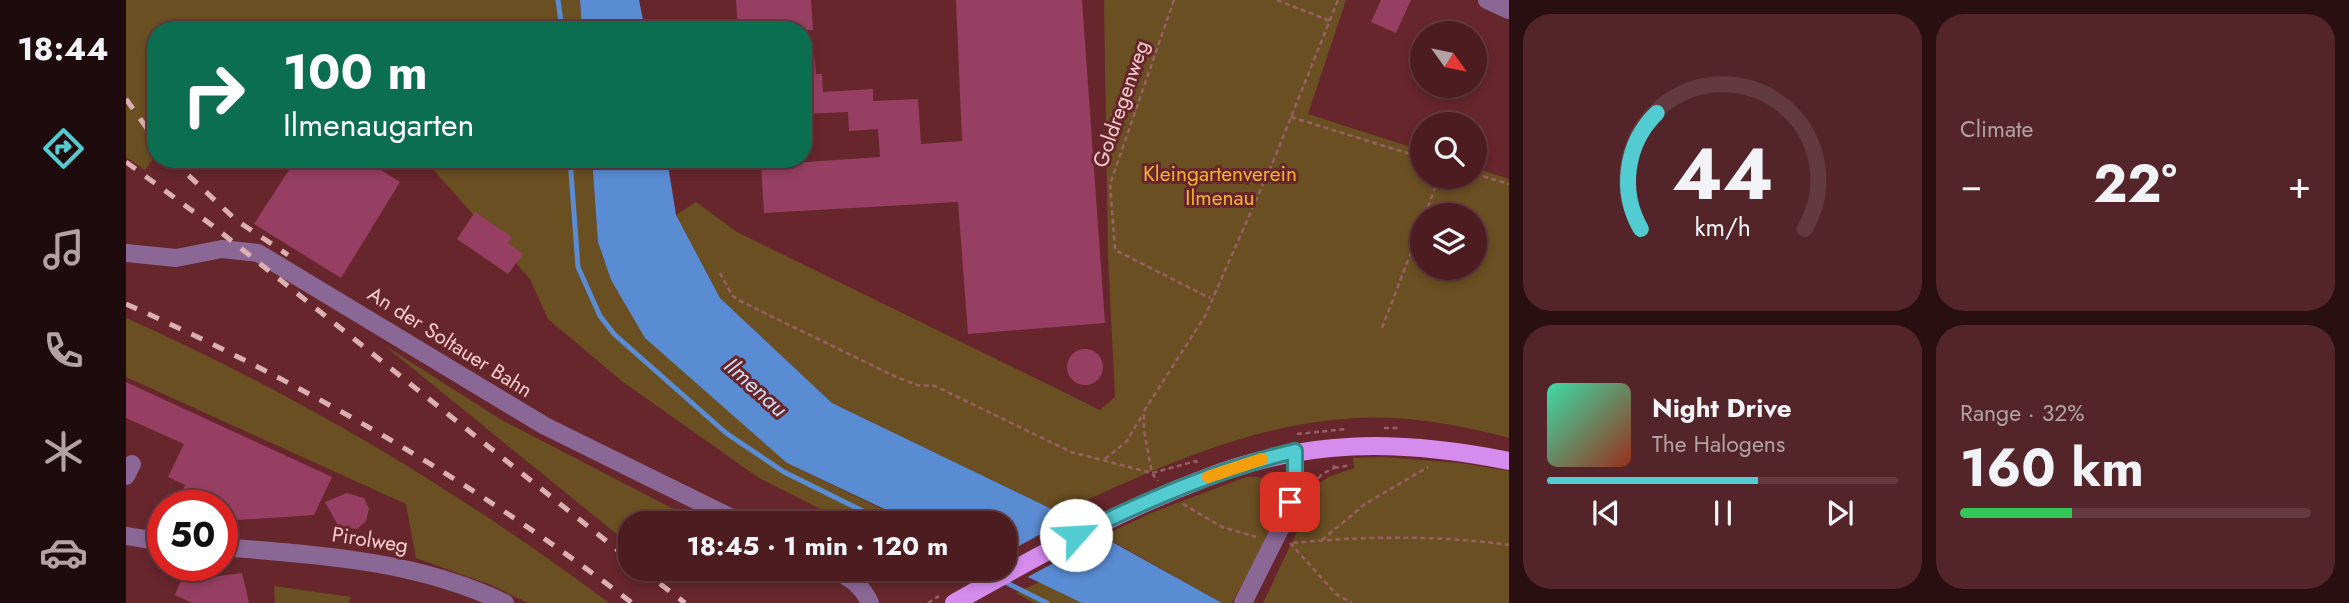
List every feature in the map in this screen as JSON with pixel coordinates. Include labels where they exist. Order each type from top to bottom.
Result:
[{"type":"main road","points":[[954,603],[1058,544],[1199,474],[1295,451],[1334,437],[1438,449],[1509,461]]},
{"type":"street","points":[[1487,0],[1509,10]]},
{"type":"street","name":"An der Soltauer Bahn","points":[[126,253],[176,258],[222,249],[258,253],[545,426],[717,511]]},
{"type":"street","points":[[1243,603],[1285,519],[1295,485],[1295,451]]},
{"type":"street","points":[[126,536],[147,539]]},
{"type":"street","name":"Pirolweg","points":[[238,548],[340,556],[389,565],[435,576],[505,603]]},
{"type":"street","points":[[854,581],[865,592],[870,603]]},
{"type":"path","name":"Goldregenweg","points":[[1174,0],[1110,184],[1115,250],[1211,299]]},
{"type":"path","points":[[1277,0],[1331,21]]},
{"type":"path","points":[[1104,460],[1126,442],[1205,316],[1338,0]]},
{"type":"path","points":[[1291,117],[1410,154]]},
{"type":"path","points":[[1487,178],[1509,184]]},
{"type":"path","points":[[1382,328],[1410,255]]},
{"type":"path","points":[[720,273],[732,295],[738,300],[907,382],[935,386],[1071,452],[1152,473],[1195,461],[1199,474]]},
{"type":"path","points":[[1144,411],[1144,431],[1152,473],[1164,489]]},
{"type":"path","points":[[1312,486],[1322,474],[1334,468],[1334,437]]},
{"type":"path","points":[[1322,540],[1347,517],[1437,460]]},
{"type":"path","points":[[1181,503],[1222,527],[1258,537]]},
{"type":"path","points":[[1281,541],[1293,543],[1322,540],[1465,539],[1509,545]]},
{"type":"path","points":[[1293,543],[1336,594],[1352,603]]},
{"type":"green space","points":[[126,0],[580,0],[581,21],[147,21],[147,167],[145,170],[126,157]]},
{"type":"green space","name":"Kleingartenverein Ilmenau","points":[[1104,0],[1346,0],[1308,114],[1410,147],[1410,189],[1487,189],[1487,172],[1509,179],[1509,438],[1453,425],[1414,420],[1376,417],[1318,422],[1280,429],[1204,451],[1131,480],[1060,513],[832,403],[720,298],[676,215],[696,202],[737,232],[1100,410],[1115,397],[1108,256]]},
{"type":"green space","points":[[432,168],[593,168],[598,242],[611,280],[787,463],[886,511],[824,511],[759,478],[623,382],[548,319],[530,279]]},
{"type":"green space","points":[[126,318],[252,379],[375,447],[495,522],[609,603],[528,603],[491,585],[416,558],[406,504],[126,377]]},
{"type":"green space","points":[[384,345],[500,419],[677,511],[618,511],[618,535]]},
{"type":"green space","points":[[1383,457],[1460,463],[1509,471],[1509,603],[1263,603],[1320,483],[1328,477],[1354,468],[1353,458]]},
{"type":"green space","points":[[1246,477],[1265,480],[1274,491],[1275,508],[1260,551],[1232,603],[1222,603],[1103,536],[1151,513]]},
{"type":"green space","points":[[1043,580],[1090,603],[1034,603],[1016,593]]},
{"type":"green space","points":[[274,586],[351,597],[349,603],[275,603]]},
{"type":"water","points":[[580,0],[639,0],[643,21],[581,21]]},
{"type":"water","name":"Ilmenau","points":[[593,168],[668,168],[676,215],[720,298],[832,403],[1060,513],[1222,603],[1082,603],[1017,572],[1017,511],[889,511],[787,463],[645,338],[611,280],[598,242]]},
{"type":"pier","points":[[1073,516],[1107,534],[1024,579],[1017,576],[1017,547]]},
{"type":"building","points":[[736,0],[811,0],[813,30],[812,21],[737,21]]},
{"type":"building","points":[[956,0],[1082,0],[1105,323],[968,334],[958,202],[764,213],[761,168],[812,168],[812,162],[880,157],[878,129],[849,131],[848,112],[812,114],[812,42],[816,74],[822,74],[823,92],[873,89],[873,101],[918,99],[921,144],[962,141]]},
{"type":"building","points":[[1381,0],[1411,0],[1396,33],[1371,22]]},
{"type":"building","points":[[290,168],[377,168],[400,182],[341,278],[254,224]]},
{"type":"building","points":[[475,212],[512,237],[508,243],[523,254],[508,274],[457,239]]},
{"type":"building","points":[[1085,349],[1098,354],[1103,367],[1098,380],[1085,385],[1072,380],[1067,367],[1072,354]]},
{"type":"building","points":[[126,382],[332,477],[314,515],[238,520],[238,490],[183,490],[185,485],[168,477],[184,444],[126,418]]},
{"type":"building","points":[[347,493],[364,498],[369,509],[366,521],[357,529],[339,527],[325,502]]},
{"type":"building","points":[[242,573],[249,603],[192,603],[175,595],[181,581],[238,581],[238,574]]},
{"type":"waterway","points":[[558,0],[561,21]]},
{"type":"waterway","points":[[571,168],[578,267],[600,316],[614,334],[726,433],[784,472],[863,511]]},
{"type":"waterway","points":[[1003,581],[1047,603]]},
{"type":"railway","points":[[126,99],[147,128]]},
{"type":"railway","points":[[126,162],[213,226],[618,550]]},
{"type":"railway","points":[[181,168],[236,220],[288,255]]},
{"type":"railway","points":[[126,304],[259,368],[388,438],[512,517],[632,603]]},
{"type":"railway","points":[[657,581],[685,603]]},
{"type":"slow traffic","points":[[1208,477],[1262,459]]},
{"type":"route","points":[[1076,535],[1131,508],[1222,471],[1295,451],[1295,485],[1290,502]]}]
